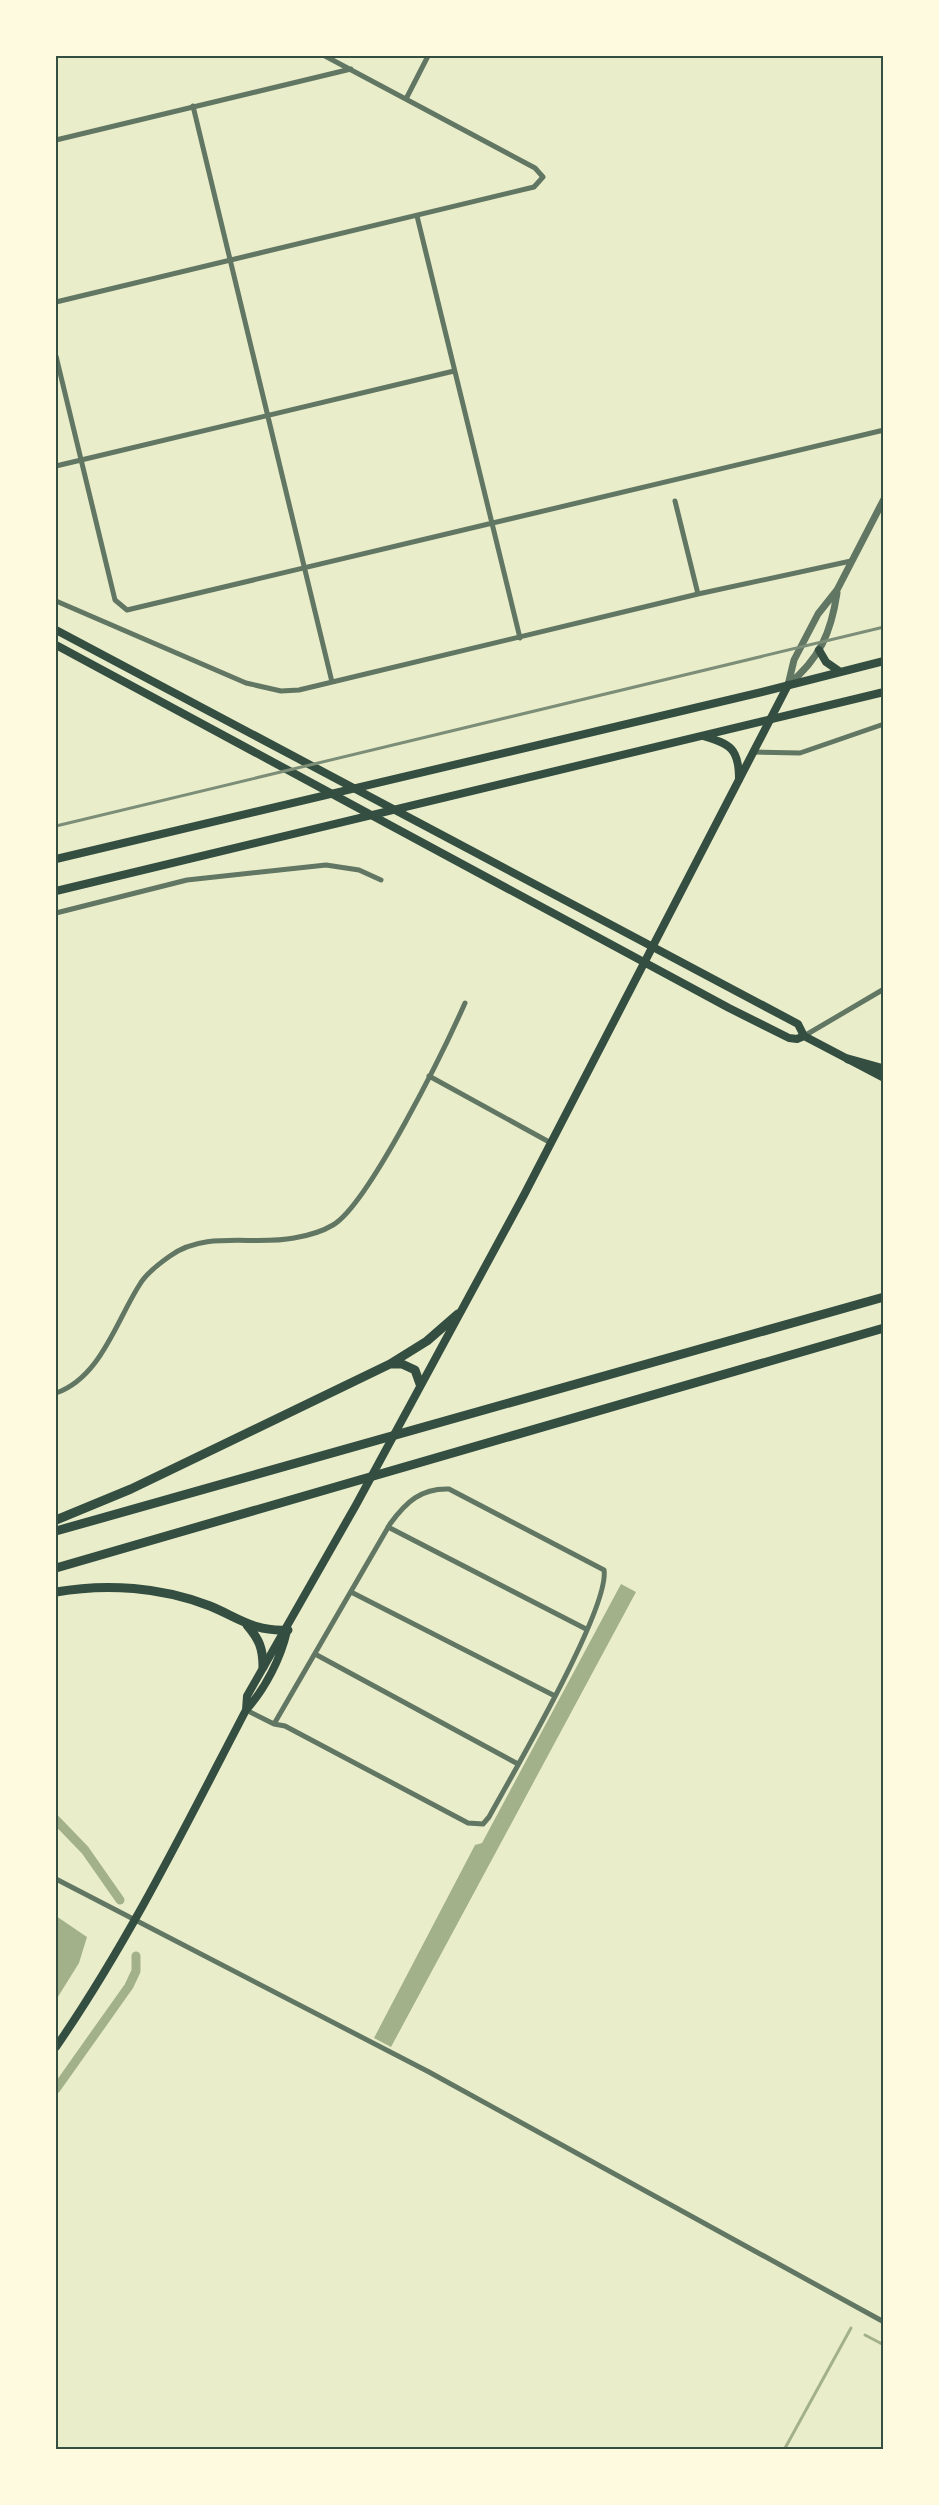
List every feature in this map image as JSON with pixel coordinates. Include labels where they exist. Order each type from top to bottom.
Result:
[{"type":"highway","points":[[848,1059],[884,1070]]},
{"type":"highway","points":[[56,1531],[884,1298]]},
{"type":"highway","points":[[56,1520],[130,1489],[390,1364],[427,1341],[458,1314]]},
{"type":"highway","points":[[56,1568],[884,1328]]},
{"type":"highway","points":[[390,1364],[402,1364],[415,1370],[420,1384]]},
{"type":"highway","points":[[56,1592],[81,1587],[152,1589],[209,1606],[262,1630],[288,1630]]},
{"type":"highway","points":[[247,1625],[260,1640],[263,1667]]},
{"type":"main road","points":[[56,630],[418,825],[798,1024],[804,1036],[884,1078]]},
{"type":"main road","points":[[56,645],[789,1038],[797,1039],[804,1036]]},
{"type":"main road","points":[[819,650],[826,662],[839,671]]},
{"type":"main road","points":[[56,859],[884,661]]},
{"type":"main road","points":[[246,1710],[247,1696],[276,1643],[288,1630],[551,1143],[788,685]]},
{"type":"main road","points":[[56,891],[884,692]]},
{"type":"main road","points":[[702,736],[725,742],[733,749],[739,765],[739,779]]},
{"type":"main road","points":[[56,2048],[99,1984],[135,1921],[246,1710],[255,1700],[283,1650],[288,1630]]},
{"type":"street","points":[[56,302],[534,188],[543,177],[535,168],[407,97],[325,56]]},
{"type":"street","points":[[407,97],[428,56]]},
{"type":"street","points":[[56,140],[351,69]]},
{"type":"street","points":[[193,106],[332,682]]},
{"type":"street","points":[[417,216],[520,638]]},
{"type":"street","points":[[56,356],[114,600],[121,608],[134,610],[884,430]]},
{"type":"street","points":[[56,466],[454,370]]},
{"type":"street","points":[[788,685],[794,660],[818,614],[837,590],[884,499]]},
{"type":"street","points":[[675,501],[698,594]]},
{"type":"street","points":[[56,601],[186,659],[264,689],[299,690],[698,594],[851,561]]},
{"type":"street","points":[[788,685],[809,668],[833,623],[837,590]]},
{"type":"street","points":[[753,752],[800,753],[884,724]]},
{"type":"street","points":[[56,913],[186,880],[320,866],[359,870],[381,880]]},
{"type":"street","points":[[804,1036],[884,988]]},
{"type":"street","points":[[56,1393],[65,1390],[92,1367],[141,1282],[171,1255],[208,1241],[294,1238],[334,1225],[361,1198],[429,1076],[465,1003]]},
{"type":"street","points":[[429,1076],[551,1143]]},
{"type":"street","points":[[246,1710],[274,1724],[285,1726],[468,1823],[483,1824],[555,1696],[603,1592],[604,1570],[589,1560],[449,1489],[428,1490],[412,1498],[403,1506],[388,1527],[274,1724]]},
{"type":"street","points":[[388,1527],[586,1629]]},
{"type":"street","points":[[351,1592],[555,1696]]},
{"type":"street","points":[[315,1654],[518,1764]]},
{"type":"street","points":[[56,1879],[429,2072],[884,2322]]},
{"type":"shaded area","points":[[621,1584],[636,1592],[391,2047],[374,2038],[475,1845],[482,1843]]},
{"type":"shaded area","points":[[56,1916],[87,1937],[79,1963],[56,2000]]},
{"type":"waterway","points":[[56,1820],[85,1850],[120,1900]]},
{"type":"waterway","points":[[56,2089],[129,1986],[136,1971],[136,1956]]},
{"type":"waterway","points":[[784,2450],[851,2328]]},
{"type":"waterway","points":[[865,2335],[884,2345]]},
{"type":"railway","points":[[56,826],[884,627]]}]
